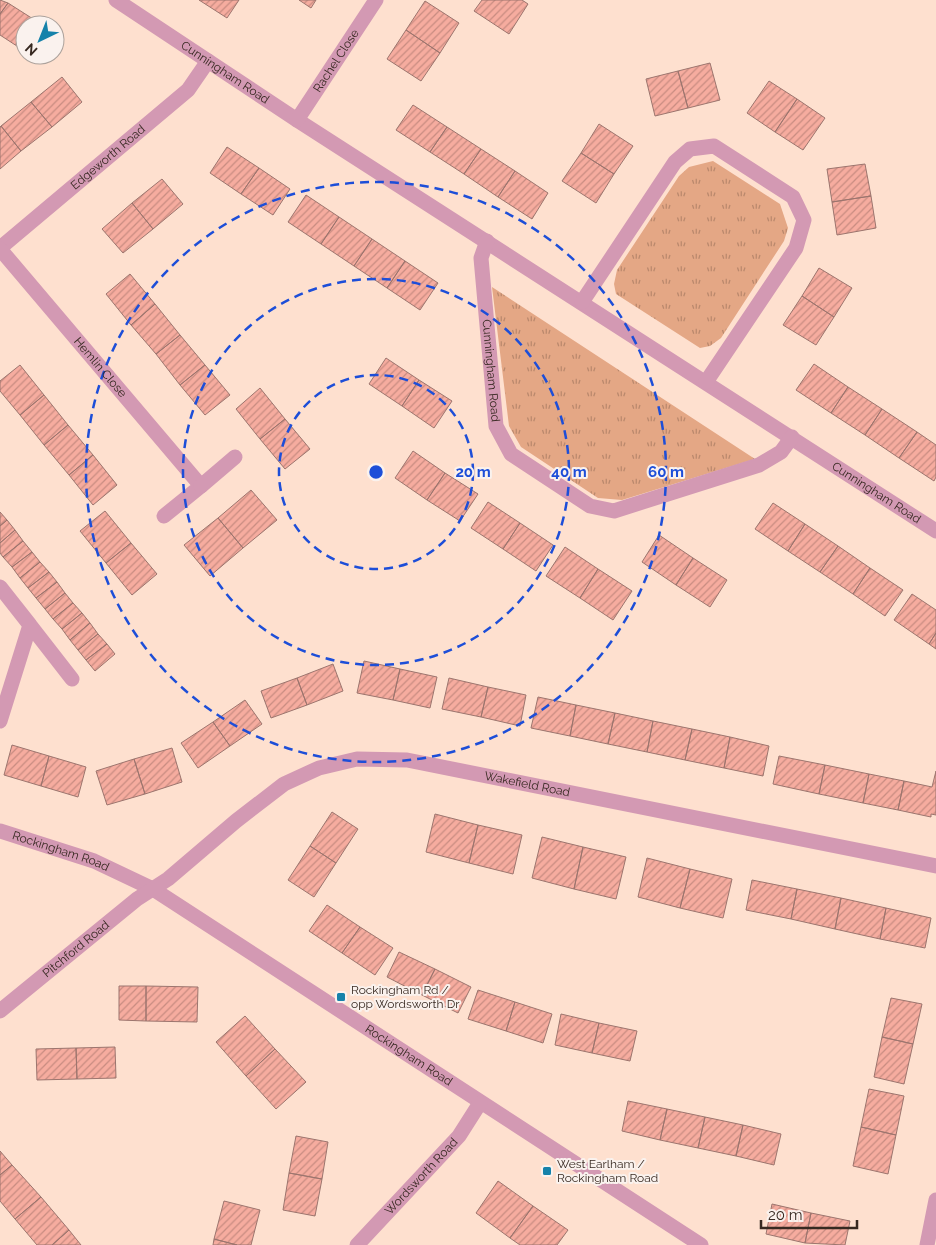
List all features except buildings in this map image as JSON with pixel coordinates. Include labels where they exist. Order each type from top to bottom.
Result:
[{"type":"street","name":"Cunningham Road","points":[[116,0],[297,120],[936,531]]},
{"type":"street","name":"Rachel Close","points":[[297,120],[376,0]]},
{"type":"street","name":"Edgeworth Road","points":[[0,248],[188,90],[208,60]]},
{"type":"street","points":[[582,302],[675,162],[690,150],[714,146],[730,156],[793,197],[804,220],[796,248],[706,382]]},
{"type":"street","name":"Cunningham Road","points":[[487,241],[481,258],[496,426],[511,454],[590,506],[614,511],[759,465],[781,452],[792,438]]},
{"type":"street","name":"Hemlin Close","points":[[0,248],[201,486]]},
{"type":"street","points":[[164,516],[235,457]]},
{"type":"street","points":[[0,587],[72,679]]},
{"type":"street","points":[[0,721],[30,625]]},
{"type":"street","name":"Wakefield Road","points":[[153,889],[284,784],[319,768],[357,760],[417,762],[936,866]]},
{"type":"street","name":"Rockingham Road","points":[[0,831],[94,861],[153,889],[480,1103],[702,1245]]},
{"type":"street","name":"Pitchford Road","points":[[0,1011],[136,899],[153,889]]},
{"type":"street","name":"Wordsworth Road","points":[[357,1245],[459,1136],[480,1103]]},
{"type":"street","points":[[927,1245],[936,1200]]},
{"type":"green space","points":[[713,161],[780,204],[788,228],[784,241],[721,338],[710,346],[700,348],[616,294],[614,284],[617,270],[679,176],[689,167]]},
{"type":"green space","points":[[492,287],[755,459],[622,500],[598,498],[521,447],[509,426]]},
{"type":"place","name":"Rockingham Rd / opp Wordsworth Dr","points":[[341,997]]},
{"type":"place","name":"West Earlham / Rockingham Road","points":[[547,1171]]}]
